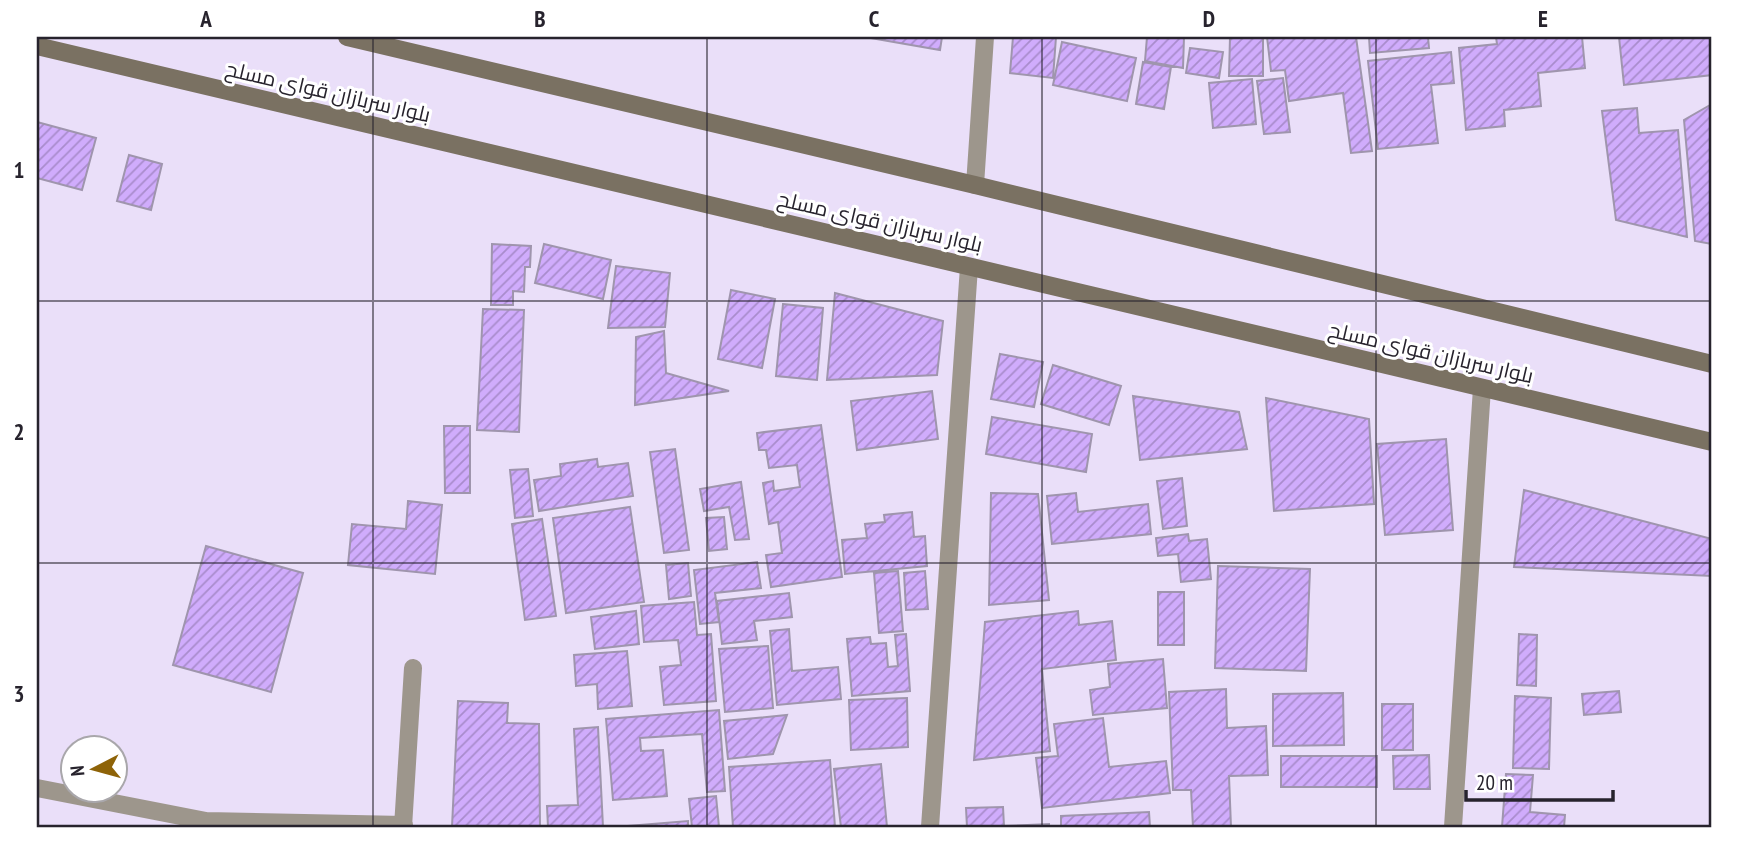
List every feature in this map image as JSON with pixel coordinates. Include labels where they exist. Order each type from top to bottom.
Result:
[{"type":"main road","points":[[347,37],[975,185],[1712,364]]},
{"type":"main road","name":"بلوار سربازان قوای مسلح","points":[[37,46],[1712,442]]},
{"type":"street","points":[[975,185],[985,37]]},
{"type":"street","points":[[930,827],[968,267]]},
{"type":"street","points":[[1453,827],[1482,388]]},
{"type":"street","points":[[37,788],[206,821],[403,826],[413,668]]},
{"type":"building","points":[[865,37],[942,37],[940,50]]},
{"type":"building","points":[[1013,37],[1056,37],[1053,78],[1010,73]]},
{"type":"building","points":[[1147,37],[1184,37],[1183,68],[1145,61]]},
{"type":"building","points":[[1230,37],[1263,37],[1263,76],[1229,76]]},
{"type":"building","points":[[1267,37],[1356,37],[1372,151],[1351,153],[1343,93],[1289,101],[1285,70],[1271,71]]},
{"type":"building","points":[[1369,37],[1428,37],[1429,48],[1370,53]]},
{"type":"building","points":[[1496,37],[1582,37],[1585,68],[1538,73],[1541,106],[1504,110],[1505,126],[1466,130],[1459,48],[1497,44]]},
{"type":"building","points":[[1619,37],[1712,37],[1712,75],[1624,85]]},
{"type":"building","points":[[1062,42],[1136,58],[1127,101],[1053,85]]},
{"type":"building","points":[[1190,48],[1223,52],[1219,78],[1186,73]]},
{"type":"building","points":[[1451,52],[1454,83],[1431,85],[1438,143],[1378,149],[1368,61]]},
{"type":"building","points":[[1143,62],[1171,67],[1164,109],[1136,104]]},
{"type":"building","points":[[1283,78],[1290,132],[1264,134],[1257,81]]},
{"type":"building","points":[[1252,79],[1256,124],[1213,128],[1209,83]]},
{"type":"building","points":[[1712,104],[1712,244],[1695,241],[1684,120]]},
{"type":"building","points":[[1637,108],[1639,133],[1678,130],[1687,237],[1616,220],[1602,111]]},
{"type":"building","points":[[37,122],[96,138],[82,190],[37,178]]},
{"type":"building","points":[[129,155],[162,164],[151,210],[117,201]]},
{"type":"building","points":[[492,244],[531,246],[530,267],[525,267],[524,292],[513,291],[513,305],[491,305]]},
{"type":"building","points":[[544,244],[611,260],[603,299],[535,283]]},
{"type":"building","points":[[616,266],[670,273],[665,327],[608,328]]},
{"type":"building","points":[[731,290],[775,299],[762,368],[718,359]]},
{"type":"building","points":[[835,293],[943,321],[937,375],[827,380]]},
{"type":"building","points":[[783,304],[823,308],[817,380],[776,376]]},
{"type":"building","points":[[483,309],[524,310],[519,432],[477,430]]},
{"type":"building","points":[[664,331],[666,373],[729,391],[635,405],[636,337]]},
{"type":"building","points":[[1000,354],[1043,362],[1034,407],[991,399]]},
{"type":"building","points":[[1053,365],[1121,386],[1109,425],[1041,404]]},
{"type":"building","points":[[932,391],[938,439],[857,450],[851,401]]},
{"type":"building","points":[[1133,396],[1239,412],[1247,449],[1140,460]]},
{"type":"building","points":[[1266,398],[1369,419],[1374,504],[1274,511]]},
{"type":"building","points":[[992,417],[1092,434],[1086,472],[986,454]]},
{"type":"building","points":[[821,425],[842,577],[771,587],[766,555],[782,553],[778,522],[769,524],[763,483],[773,481],[774,491],[800,487],[797,465],[769,468],[766,450],[759,450],[757,433]]},
{"type":"building","points":[[444,426],[470,426],[470,493],[445,493]]},
{"type":"building","points":[[1446,439],[1453,530],[1385,535],[1377,444]]},
{"type":"building","points":[[675,449],[689,550],[664,553],[650,452]]},
{"type":"building","points":[[597,459],[598,467],[628,463],[633,496],[539,511],[534,480],[561,476],[560,464]]},
{"type":"building","points":[[528,469],[533,516],[515,518],[510,470]]},
{"type":"building","points":[[1182,478],[1187,526],[1163,529],[1157,481]]},
{"type":"building","points":[[741,482],[749,539],[735,540],[729,507],[704,511],[700,489]]},
{"type":"building","points":[[1524,490],[1712,539],[1712,576],[1514,567]]},
{"type":"building","points":[[991,493],[1038,494],[1049,600],[989,605]]},
{"type":"building","points":[[1076,493],[1078,512],[1148,504],[1151,534],[1052,544],[1047,496]]},
{"type":"building","points":[[408,501],[442,505],[435,574],[348,565],[352,524],[406,529]]},
{"type":"building","points":[[630,507],[644,602],[566,613],[553,518]]},
{"type":"building","points":[[912,512],[914,537],[925,536],[927,566],[845,574],[842,540],[867,538],[865,524],[885,522],[884,515]]},
{"type":"building","points":[[724,517],[727,549],[709,551],[706,518]]},
{"type":"building","points":[[542,519],[556,616],[525,620],[512,524]]},
{"type":"building","points":[[1188,534],[1189,541],[1207,539],[1211,579],[1181,582],[1178,554],[1158,556],[1156,538]]},
{"type":"building","points":[[206,546],[303,573],[271,692],[173,665]]},
{"type":"building","points":[[757,562],[761,588],[715,593],[719,622],[700,624],[694,570]]},
{"type":"building","points":[[688,563],[691,596],[669,599],[666,565]]},
{"type":"building","points":[[1218,566],[1310,569],[1306,671],[1215,668]]},
{"type":"building","points":[[898,571],[903,631],[879,633],[874,573]]},
{"type":"building","points":[[925,571],[928,609],[906,610],[904,573]]},
{"type":"building","points":[[1158,592],[1184,592],[1184,645],[1158,645]]},
{"type":"building","points":[[789,593],[792,617],[754,621],[757,640],[722,644],[717,601]]},
{"type":"building","points":[[694,602],[697,635],[711,634],[716,701],[664,705],[660,667],[681,665],[678,640],[644,642],[641,606]]},
{"type":"building","points":[[636,611],[639,644],[595,649],[591,617]]},
{"type":"building","points":[[1078,611],[1079,625],[1112,621],[1116,660],[1042,669],[1050,751],[974,760],[985,622]]},
{"type":"building","points":[[789,629],[792,671],[838,667],[841,699],[777,705],[770,631]]},
{"type":"building","points":[[906,634],[910,691],[852,696],[847,639],[870,637],[871,644],[886,643],[888,667],[898,666],[895,635]]},
{"type":"building","points":[[1519,634],[1537,635],[1536,686],[1517,685]]},
{"type":"building","points":[[768,646],[773,708],[725,712],[719,649]]},
{"type":"building","points":[[627,651],[632,706],[598,709],[597,684],[576,686],[574,655]]},
{"type":"building","points":[[1163,659],[1167,708],[1093,715],[1090,690],[1110,687],[1108,664]]},
{"type":"building","points":[[1226,689],[1227,728],[1266,726],[1268,775],[1229,776],[1231,827],[1193,827],[1191,790],[1173,790],[1169,692]]},
{"type":"building","points":[[1619,691],[1621,712],[1584,715],[1582,694]]},
{"type":"building","points":[[1343,693],[1344,745],[1273,746],[1273,694]]},
{"type":"building","points":[[1515,696],[1551,698],[1549,769],[1513,768]]},
{"type":"building","points":[[907,698],[908,747],[851,750],[849,700]]},
{"type":"building","points":[[458,701],[508,703],[507,723],[539,724],[540,827],[452,827]]},
{"type":"building","points":[[1382,704],[1413,704],[1413,750],[1382,750]]},
{"type":"building","points":[[719,710],[725,791],[707,792],[702,734],[640,738],[641,751],[663,750],[667,796],[613,800],[606,719]]},
{"type":"building","points":[[787,715],[773,754],[728,759],[724,721]]},
{"type":"building","points":[[1103,718],[1109,767],[1166,761],[1170,793],[1042,808],[1036,758],[1058,756],[1054,724]]},
{"type":"building","points":[[598,727],[603,827],[548,827],[547,806],[578,805],[574,729]]},
{"type":"building","points":[[1429,755],[1430,789],[1394,789],[1393,756]]},
{"type":"building","points":[[1281,756],[1377,756],[1377,787],[1281,787]]},
{"type":"building","points":[[830,760],[835,827],[733,827],[729,767]]},
{"type":"building","points":[[881,764],[887,827],[841,827],[834,769]]},
{"type":"building","points":[[1506,774],[1533,775],[1530,812],[1565,815],[1564,827],[1502,827]]},
{"type":"building","points":[[716,796],[719,827],[692,827],[689,799]]},
{"type":"building","points":[[1003,807],[1004,826],[1049,824],[1049,827],[967,827],[966,808]]},
{"type":"building","points":[[1149,812],[1150,827],[1061,827],[1061,816]]},
{"type":"building","points":[[688,821],[688,827],[615,827]]}]
